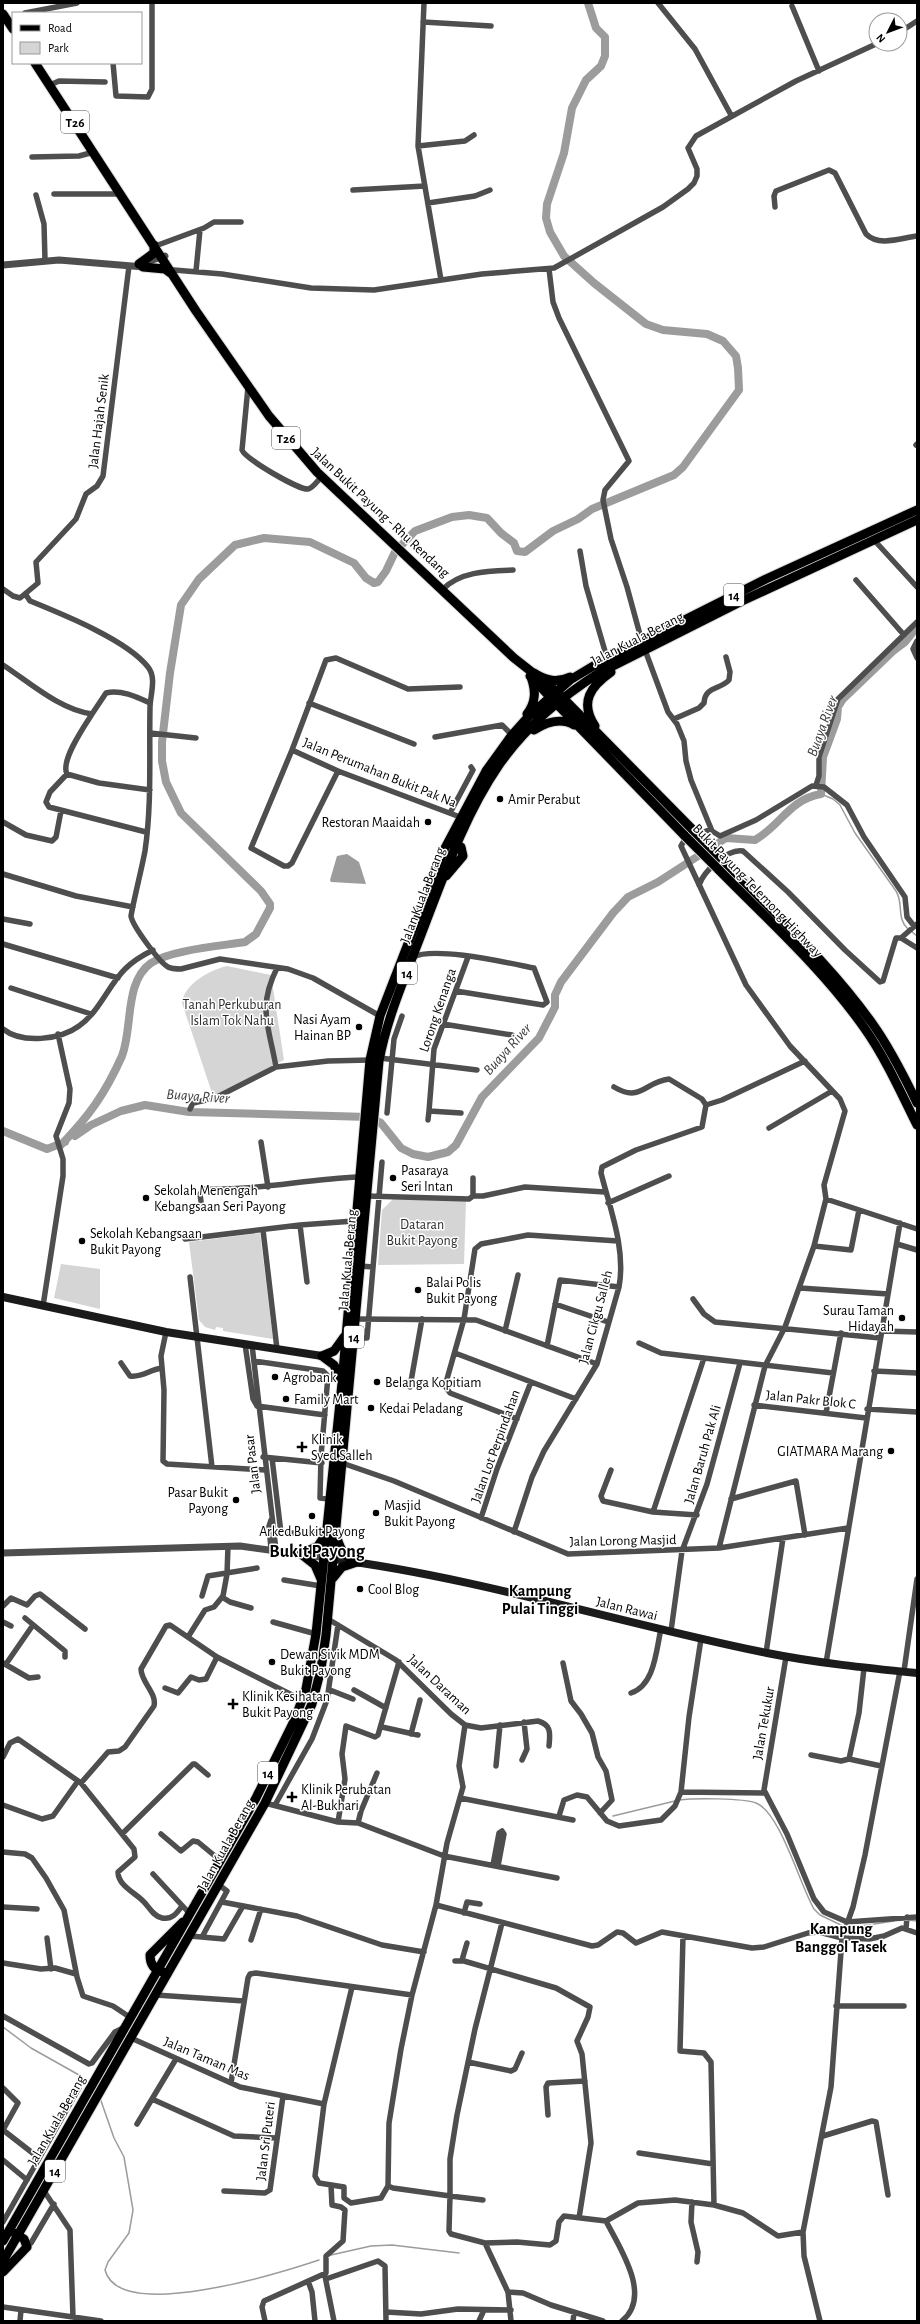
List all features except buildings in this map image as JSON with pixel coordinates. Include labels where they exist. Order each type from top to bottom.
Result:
[{"type":"main road","points":[[3,14],[12,28]]},
{"type":"main road","name":"Jalan Bukit Payung - Rhu Rendang","points":[[36,64],[174,272],[248,387],[284,436],[322,476],[556,697]]},
{"type":"main road","name":"Jalan Bukit Payung - Rhu Rendang","points":[[113,182],[119,194],[156,245]]},
{"type":"main road","points":[[136,266],[154,252],[156,245]]},
{"type":"main road","points":[[136,266],[165,269],[174,272]]},
{"type":"main road","name":"Jalan Kuala Berang","points":[[556,697],[635,655],[643,646],[766,579],[917,510]]},
{"type":"main road","name":"Jalan Kuala Berang","points":[[3,2261],[265,1803],[304,1723],[316,1692],[328,1619],[336,1536],[350,1336],[354,1221],[364,1106],[370,1060],[380,1016],[445,848],[466,804],[495,757],[585,670],[607,658],[643,646],[917,520]]},
{"type":"main road","points":[[624,760],[591,719],[588,704],[589,695],[596,683],[635,655]]},
{"type":"main road","points":[[516,738],[535,700],[532,675],[556,681],[585,670]]},
{"type":"main road","name":"Bukit Payung-Telemong Highway","points":[[556,697],[580,729],[685,836],[722,866],[821,961],[873,1024],[903,1074],[917,1103]]},
{"type":"main road","name":"Bukit Payung-Telemong Highway","points":[[556,697],[624,760],[694,830],[722,866],[814,967],[856,1017],[894,1078],[917,1125]]},
{"type":"main road","points":[[516,738],[540,726],[552,722],[564,721],[580,729]]},
{"type":"main road","name":"Jalan Kuala Berang","points":[[3,2241],[6,2228],[83,2102],[256,1798],[302,1700],[311,1666],[316,1634],[342,1383],[350,1336],[356,1319],[374,1107],[380,1058],[389,1019],[457,844],[489,783],[516,738]]},
{"type":"main road","points":[[445,848],[452,844],[457,844]]},
{"type":"main road","points":[[3,1297],[166,1332],[322,1356],[334,1365],[342,1383]]},
{"type":"main road","points":[[322,1356],[334,1351],[350,1336]]},
{"type":"main road","points":[[321,1583],[315,1565],[301,1554],[318,1546],[326,1534]]},
{"type":"main road","points":[[336,1536],[343,1553],[350,1559],[359,1562]]},
{"type":"main road","name":"Jalan Rawai","points":[[334,1558],[502,1590],[702,1639],[786,1657],[864,1668],[917,1673]]},
{"type":"main road","points":[[331,1582],[334,1575],[342,1567],[359,1562]]},
{"type":"main road","points":[[175,1962],[166,1972],[158,1970],[151,1964],[150,1955],[190,1915]]},
{"type":"main road","points":[[3,2272],[25,2250],[27,2244],[19,2235],[6,2228]]},
{"type":"street","points":[[30,12],[77,3]]},
{"type":"street","points":[[113,64],[116,96],[148,97],[150,95],[152,89],[152,3]]},
{"type":"street","points":[[424,3],[418,146],[441,280]]},
{"type":"street","points":[[658,3],[695,49],[731,115]]},
{"type":"street","points":[[792,6],[819,71]]},
{"type":"street","points":[[908,27],[917,21]]},
{"type":"street","points":[[423,22],[492,26]]},
{"type":"street","points":[[174,272],[196,271],[333,289],[374,290],[441,280],[549,268],[559,265],[672,202],[691,186],[697,176],[697,169],[688,148],[690,142],[699,134],[731,115],[796,81],[868,48]]},
{"type":"street","points":[[50,85],[59,82],[105,82]]},
{"type":"street","points":[[418,146],[466,141],[474,135]]},
{"type":"street","points":[[32,157],[79,156],[94,152]]},
{"type":"street","points":[[775,207],[774,196],[776,191],[829,170],[835,173],[866,234],[875,241],[917,236]]},
{"type":"street","points":[[353,190],[425,186]]},
{"type":"street","points":[[428,203],[474,196],[490,190]]},
{"type":"street","points":[[36,194],[44,230],[45,260]]},
{"type":"street","points":[[54,194],[119,194]]},
{"type":"street","points":[[156,245],[200,230],[214,222],[240,222]]},
{"type":"street","points":[[196,271],[200,230]]},
{"type":"street","points":[[3,266],[45,260],[136,266],[165,259]]},
{"type":"street","name":"Jalan Hajah Senik","points":[[26,595],[39,581],[36,562],[76,518],[86,494],[100,481],[103,476],[136,266]]},
{"type":"street","points":[[549,268],[553,302],[559,318],[629,461],[605,490],[603,500],[605,510],[617,562],[627,587],[643,646],[668,712],[674,719],[684,741],[686,761],[691,780],[711,829],[720,836],[736,830],[820,786]]},
{"type":"street","points":[[248,387],[242,450],[244,455],[265,469],[304,488],[310,488],[322,476]]},
{"type":"street","points":[[874,540],[917,587]]},
{"type":"street","points":[[580,551],[586,586],[607,658]]},
{"type":"street","points":[[443,589],[452,582],[466,576],[513,570]]},
{"type":"street","points":[[856,580],[904,635]]},
{"type":"street","points":[[3,589],[16,598],[26,595],[30,601],[108,636],[147,665],[153,680],[150,703],[150,790],[145,850],[133,907],[132,921],[164,964],[175,969],[181,969],[220,959],[296,971],[310,976],[380,1016]]},
{"type":"street","points":[[699,885],[710,868],[735,851],[743,851],[788,892],[845,950],[880,982],[883,981],[894,941],[914,926],[907,917],[905,897],[864,837],[847,805],[820,786],[819,757],[838,699],[917,622]]},
{"type":"street","points":[[917,641],[913,649],[917,658]]},
{"type":"street","points":[[338,771],[292,863],[288,866],[284,866],[251,848],[292,750],[326,660],[330,657],[336,658],[408,690],[460,688]]},
{"type":"street","points":[[674,719],[699,708],[704,703],[704,696],[709,690],[728,680],[730,672],[726,657]]},
{"type":"street","points":[[3,665],[68,706],[92,714]]},
{"type":"street","points":[[67,774],[65,768],[73,745],[106,693],[116,691],[150,703]]},
{"type":"street","points":[[309,703],[414,744]]},
{"type":"street","points":[[435,737],[502,725],[516,738]]},
{"type":"street","points":[[150,733],[196,738]]},
{"type":"street","name":"Jalan Perumahan Bukit Pak Na","points":[[292,750],[338,771],[460,817]]},
{"type":"street","points":[[450,813],[473,770],[471,767]]},
{"type":"street","points":[[67,774],[99,783],[150,790]]},
{"type":"street","points":[[67,774],[46,798],[49,807],[146,832]]},
{"type":"street","points":[[458,799],[466,804]]},
{"type":"street","points":[[3,822],[26,835],[52,841],[56,837],[61,811]]},
{"type":"street","points":[[711,829],[683,842],[681,846],[684,856],[746,985],[781,1034],[844,1104],[846,1111],[824,1185],[826,1199],[814,1246],[785,1327],[765,1366],[719,1548]]},
{"type":"street","points":[[3,874],[76,896],[133,907]]},
{"type":"street","points":[[3,919],[30,924]]},
{"type":"street","points":[[902,936],[917,948]]},
{"type":"street","points":[[3,944],[118,978]]},
{"type":"street","points":[[3,1029],[21,1037],[37,1039],[78,1027],[91,1014],[118,978],[138,958],[154,951]]},
{"type":"street","points":[[413,957],[425,954],[468,957],[534,968],[547,1002],[543,1005],[456,991]]},
{"type":"street","name":"Lorong Kenanga","points":[[428,1120],[434,1049],[468,957]]},
{"type":"street","points":[[276,1067],[266,1021],[265,1004],[270,981],[277,968]]},
{"type":"street","points":[[12,988],[91,1014]]},
{"type":"street","points":[[387,1113],[390,1060],[394,1038],[402,1016]]},
{"type":"street","points":[[443,1024],[512,1036]]},
{"type":"street","points":[[43,1306],[63,1176],[61,1154],[57,1138],[70,1097],[58,1034]]},
{"type":"street","points":[[380,1058],[477,1070]]},
{"type":"street","points":[[190,1109],[193,1103],[215,1098],[276,1067],[328,1061],[370,1060]]},
{"type":"street","points":[[614,1087],[626,1094],[632,1094],[653,1083],[669,1079],[702,1099],[706,1105],[722,1100],[805,1061]]},
{"type":"street","points":[[769,1128],[832,1091]]},
{"type":"street","name":"Jalan Cikgu Salleh","points":[[514,1532],[532,1477],[544,1451],[597,1364],[621,1275],[618,1240],[601,1173],[604,1165],[636,1150],[702,1128],[706,1105]]},
{"type":"street","points":[[429,1111],[461,1113]]},
{"type":"street","points":[[261,1142],[268,1187]]},
{"type":"street","points":[[350,1336],[367,1338],[382,1162]]},
{"type":"street","points":[[608,1204],[669,1176]]},
{"type":"street","points":[[202,1209],[200,1194],[204,1189],[253,1189],[324,1178],[358,1177]]},
{"type":"street","points":[[473,1178],[473,1196]]},
{"type":"street","points":[[367,1196],[469,1199],[473,1196],[483,1196],[524,1187],[605,1192]]},
{"type":"street","points":[[826,1199],[917,1229]]},
{"type":"street","points":[[814,1246],[851,1250],[859,1210]]},
{"type":"street","points":[[185,1239],[300,1225],[354,1221]]},
{"type":"street","points":[[826,1663],[867,1409],[900,1223]]},
{"type":"street","points":[[300,1225],[307,1282]]},
{"type":"street","points":[[263,1230],[278,1349]]},
{"type":"street","points":[[517,1419],[448,1391],[445,1383],[464,1319],[474,1251],[481,1244],[528,1235],[618,1240]]},
{"type":"street","points":[[896,1244],[917,1250]]},
{"type":"street","points":[[360,1266],[373,1267]]},
{"type":"street","points":[[505,1331],[518,1275]]},
{"type":"street","points":[[190,1277],[212,1466]]},
{"type":"street","points":[[547,1346],[560,1280],[618,1287]]},
{"type":"street","points":[[800,1288],[888,1294]]},
{"type":"street","points":[[693,1299],[704,1314],[715,1322],[785,1327],[880,1338]]},
{"type":"street","points":[[555,1304],[608,1322]]},
{"type":"street","points":[[356,1319],[476,1320],[597,1364]]},
{"type":"street","points":[[410,1387],[422,1319]]},
{"type":"street","points":[[881,1331],[917,1332]]},
{"type":"street","points":[[166,1332],[161,1356],[164,1390],[163,1461],[167,1464],[265,1470]]},
{"type":"street","points":[[826,1413],[840,1334]]},
{"type":"street","points":[[638,1343],[661,1353],[833,1373]]},
{"type":"street","name":"Jalan Pasar","points":[[249,1345],[254,1361],[257,1406],[274,1533],[273,1550]]},
{"type":"street","name":"Jalan Pasar","points":[[249,1345],[253,1399],[257,1406]]},
{"type":"street","points":[[455,1353],[576,1399]]},
{"type":"street","points":[[653,1512],[704,1358]]},
{"type":"street","points":[[254,1361],[326,1373],[328,1379],[320,1498],[329,1499]]},
{"type":"street","points":[[121,1363],[130,1376],[136,1377],[154,1369],[162,1368]]},
{"type":"street","name":"Jalan Baruh Pak Ali","points":[[671,1631],[682,1551],[697,1514],[740,1363]]},
{"type":"street","points":[[874,1371],[917,1374]]},
{"type":"street","name":"Jalan Lot Perpindahan","points":[[481,1518],[497,1469],[531,1382]]},
{"type":"street","name":"Jalan Pakr Blok C","points":[[754,1405],[866,1418]]},
{"type":"street","points":[[257,1406],[325,1415]]},
{"type":"street","points":[[867,1409],[917,1412]]},
{"type":"street","points":[[263,1457],[322,1463]]},
{"type":"street","points":[[272,1458],[281,1533]]},
{"type":"street","name":"Jalan Lorong Masjid","points":[[342,1462],[372,1472],[559,1551],[574,1554],[682,1551],[719,1548],[848,1528]]},
{"type":"street","points":[[611,1470],[601,1499],[610,1503],[653,1512],[697,1514]]},
{"type":"street","points":[[731,1499],[796,1481],[805,1535]]},
{"type":"street","name":"Jalan Pasar","points":[[271,1519],[269,1526],[273,1550]]},
{"type":"street","points":[[274,1533],[315,1534]]},
{"type":"street","points":[[766,1653],[783,1538]]},
{"type":"street","points":[[188,1637],[205,1610],[214,1607],[222,1597],[227,1574],[228,1546]]},
{"type":"street","points":[[3,1553],[228,1546],[334,1558]]},
{"type":"street","points":[[202,1596],[208,1576],[257,1568]]},
{"type":"street","points":[[820,2321],[804,2256],[803,2232],[823,2136],[831,2087],[842,1937],[866,1854],[881,1766],[902,1671],[917,1579]]},
{"type":"street","points":[[284,1580],[321,1583]]},
{"type":"street","points":[[3,1606],[10,1598],[28,1605],[35,1596],[40,1594],[85,1630]]},
{"type":"street","points":[[222,1597],[230,1602],[251,1608]]},
{"type":"street","points":[[25,1618],[65,1651],[65,1657]]},
{"type":"street","name":"Jalan Daraman","points":[[328,1619],[399,1662],[451,1714],[465,1724],[481,1728],[538,1721],[546,1724],[550,1730],[549,1746]]},
{"type":"street","points":[[3,1622],[11,1626]]},
{"type":"street","points":[[273,1622],[316,1634]]},
{"type":"street","points":[[34,1625],[5,1663],[28,1678],[38,1677]]},
{"type":"street","points":[[3,1805],[47,1820],[53,1816],[79,1782],[108,1752],[119,1751],[127,1745],[154,1706],[155,1701],[142,1675],[141,1669],[166,1626],[170,1625],[216,1657],[302,1700]]},
{"type":"street","points":[[275,1805],[312,1739],[330,1690],[338,1625]]},
{"type":"street","points":[[631,1693],[640,1689],[648,1679],[661,1629]]},
{"type":"street","points":[[559,1816],[564,1800],[577,1795],[587,1797],[612,1825],[619,1826],[661,1820],[675,1806],[682,1792],[689,1717],[702,1639]]},
{"type":"street","points":[[165,1688],[178,1693],[188,1678],[206,1679],[216,1657]]},
{"type":"street","name":"Jalan Tekukur","points":[[765,1793],[786,1657]]},
{"type":"street","points":[[338,1822],[345,1779],[342,1754],[346,1726],[374,1737],[378,1735],[382,1727],[399,1662]]},
{"type":"street","points":[[563,1663],[571,1701],[588,1726],[598,1758],[606,1771],[612,1800],[600,1813]]},
{"type":"street","points":[[849,1759],[859,1713],[864,1668]]},
{"type":"street","points":[[330,1690],[353,1699]]},
{"type":"street","points":[[354,1690],[386,1708]]},
{"type":"street","points":[[411,1734],[420,1700]]},
{"type":"street","points":[[522,1760],[527,1749],[524,1722]]},
{"type":"street","points":[[352,1987],[324,2104],[314,2176],[319,2183],[344,2187],[344,2198],[351,2203],[381,2198],[388,2186],[389,2123],[412,1995],[436,1905],[444,1856],[463,1784],[459,1766],[465,1724]]},
{"type":"street","points":[[496,1766],[500,1725]]},
{"type":"street","points":[[382,1727],[418,1735]]},
{"type":"street","points":[[3,1757],[10,1743],[18,1739],[79,1782],[122,1834],[136,1854],[133,1859],[119,1870],[117,1875],[131,1893],[142,1900],[156,1916],[162,1918],[173,1917],[182,1906]]},
{"type":"street","points":[[812,1755],[841,1761],[849,1759],[881,1766]]},
{"type":"street","points":[[122,1834],[193,1764],[208,1775]]},
{"type":"street","points":[[358,1823],[361,1811],[377,1773]]},
{"type":"street","points":[[279,1775],[288,1780]]},
{"type":"street","points":[[682,1792],[765,1793],[784,1827],[819,1907],[824,1912],[847,1923],[917,1917]]},
{"type":"street","points":[[460,1798],[559,1816],[573,1820]]},
{"type":"street","points":[[265,1803],[338,1822],[358,1823],[444,1856],[557,1878]]},
{"type":"street","points":[[502,1831],[504,1834],[496,1866],[499,1833],[502,1831]]},
{"type":"street","points":[[161,1834],[181,1851],[193,1841],[198,1842],[220,1861]]},
{"type":"street","points":[[3,1852],[25,1854],[32,1858],[50,1885],[64,1910],[76,1974],[85,1998],[113,2006],[131,2018]]},
{"type":"street","points":[[153,1874],[190,1915]]},
{"type":"street","points":[[202,1937],[222,1902],[227,1890],[219,1885]]},
{"type":"street","points":[[222,1902],[261,1909],[320,1923],[348,1935],[382,1945],[424,1952]]},
{"type":"street","points":[[464,1913],[467,1902],[480,1904]]},
{"type":"street","points":[[436,1905],[592,1946],[598,1945],[617,1932],[623,1933],[636,1942],[662,1932],[752,1948],[764,1947],[815,1932],[842,1937],[879,1937],[906,1927],[917,1933]]},
{"type":"street","points":[[190,1936],[224,1939],[243,1906]]},
{"type":"street","points":[[3,1907],[37,1909]]},
{"type":"street","points":[[251,1940],[261,1909]]},
{"type":"street","points":[[906,1917],[906,1927]]},
{"type":"street","points":[[502,1923],[468,2062],[451,2146],[449,2231],[451,2234],[484,2243],[517,2242],[550,2245],[556,2241],[559,2222],[562,2217],[606,2221],[638,2203],[663,2199],[714,2205],[743,2212],[774,2235],[803,2232]]},
{"type":"street","points":[[683,1936],[680,2051],[704,2053],[710,2059],[714,2205]]},
{"type":"street","points":[[47,1938],[51,1969]]},
{"type":"street","points":[[462,1960],[467,1943]]},
{"type":"street","points":[[455,1960],[462,1960],[556,1988],[588,2005],[589,2012],[577,2041],[582,2054],[591,2143],[579,2218]]},
{"type":"street","points":[[3,1963],[65,1970],[76,1974]]},
{"type":"street","points":[[231,2083],[248,1978],[253,1973],[412,1995]]},
{"type":"street","points":[[156,1995],[244,2001]]},
{"type":"street","points":[[836,2006],[904,2006]]},
{"type":"street","points":[[3,2016],[88,2064],[92,2063],[119,2028],[126,2027]]},
{"type":"street","name":"Jalan Taman Mas","points":[[131,2038],[231,2083],[283,2096],[324,2104]]},
{"type":"street","points":[[468,2062],[511,2071],[515,2069],[522,2053]]},
{"type":"street","points":[[137,2124],[176,2059]]},
{"type":"street","points":[[548,2115],[546,2087],[548,2083],[584,2081]]},
{"type":"street","points":[[3,2088],[18,2103],[3,2130],[39,2158]]},
{"type":"street","points":[[3,2222],[79,2088]]},
{"type":"street","name":"Jalan Sri Puteri","points":[[224,2191],[265,2193],[270,2190],[283,2096]]},
{"type":"street","points":[[152,2100],[234,2136],[276,2138]]},
{"type":"street","points":[[65,2112],[74,2117]]},
{"type":"street","points":[[823,2136],[872,2121],[876,2122],[888,2195]]},
{"type":"street","points":[[639,2153],[713,2164]]},
{"type":"street","points":[[3,2160],[27,2180]]},
{"type":"street","points":[[331,2185],[332,2205],[341,2207],[345,2210],[344,2238],[341,2244],[326,2256],[327,2270],[325,2276],[334,2321]]},
{"type":"street","points":[[388,2186],[393,2188],[483,2200]]},
{"type":"street","points":[[44,2191],[70,2230],[73,2317]]},
{"type":"street","points":[[692,2202],[691,2222],[698,2252],[697,2262]]},
{"type":"street","points":[[27,2244],[32,2243],[54,2204]]},
{"type":"street","points":[[606,2221],[626,2259],[633,2279],[634,2303],[622,2321]]},
{"type":"street","points":[[484,2243],[508,2292],[511,2321]]},
{"type":"street","points":[[265,2321],[262,2308],[264,2301],[308,2281],[378,2261],[382,2262],[384,2266],[386,2321]]},
{"type":"street","points":[[308,2281],[313,2296],[315,2321]]},
{"type":"street","points":[[508,2292],[523,2293],[574,2313],[603,2321]]},
{"type":"street","points":[[3,2307],[101,2321]]},
{"type":"street","points":[[386,2312],[421,2314],[458,2309],[511,2310]]},
{"type":"street","points":[[20,2321],[21,2310]]},
{"type":"street","points":[[479,2321],[484,2310]]},
{"type":"street","points":[[573,2321],[574,2313]]},
{"type":"green space","name":"Tanah Perkuburan Islam Tok Nahu","points":[[227,966],[271,975],[284,1060],[213,1096],[182,1003],[187,990],[199,979],[206,974]]},
{"type":"green space","name":"Dataran Bukit Payong","points":[[393,1199],[466,1201],[464,1264],[378,1265],[382,1210]]},
{"type":"green space","points":[[260,1233],[273,1339],[223,1331],[223,1328],[216,1327],[215,1330],[205,1327],[199,1320],[189,1242]]},
{"type":"green space","points":[[61,1264],[100,1269],[100,1309],[54,1298]]},
{"type":"shaded area","points":[[347,854],[359,862],[366,884],[331,882],[330,880],[337,856]]},
{"type":"waterway","points":[[61,1145],[96,1104],[122,1056],[133,993],[142,971],[151,963],[170,955],[196,949],[245,942],[256,934],[270,908],[270,904],[261,891],[181,813],[166,782],[162,761],[162,742],[170,673],[181,605],[199,579],[235,545],[264,538],[310,542],[354,563],[366,578],[374,583],[378,582],[386,571],[395,552],[415,531],[452,517],[469,515],[487,518],[501,533],[514,543],[517,551],[525,552],[553,531],[578,519],[592,509],[674,475],[683,467],[739,390],[736,356],[723,341],[707,334],[663,330],[646,324],[594,283],[564,256],[550,232],[546,218],[547,204],[564,153],[572,108],[586,80],[601,66],[605,56],[605,37],[596,28],[588,3]]},
{"type":"waterway","name":"Buaya River","points":[[75,1136],[91,1125],[121,1111],[145,1105],[189,1112],[368,1117],[381,1123],[401,1148],[413,1154],[428,1157],[448,1152],[456,1145],[482,1097],[539,1038],[555,1007],[555,995],[561,982],[613,913],[628,897],[658,882],[726,838],[755,840],[772,828],[801,801],[821,794],[823,757],[837,719],[838,707],[843,699],[893,651],[905,642],[917,627]]},
{"type":"waterway","points":[[821,794],[833,799],[840,805],[855,833],[896,891],[900,901],[902,920],[908,929]]},
{"type":"waterway","points":[[911,931],[917,936]]},
{"type":"waterway","points":[[3,1131],[47,1149],[65,1142]]},
{"type":"waterway","points":[[679,1800],[741,1800],[756,1803],[765,1809],[773,1820],[789,1850],[808,1898],[814,1909],[820,1915],[845,1927]]},
{"type":"waterway","points":[[613,1816],[675,1801]]},
{"type":"waterway","points":[[908,1920],[917,1921]]},
{"type":"waterway","points":[[848,1928],[894,1921]]},
{"type":"waterway","points":[[3,2027],[31,2048],[79,2075],[89,2084]]},
{"type":"waterway","points":[[100,2098],[114,2138],[124,2157],[133,2210],[129,2233],[108,2262],[105,2270],[117,2286],[139,2293],[169,2294],[204,2290],[239,2283],[319,2260]]},
{"type":"waterway","points":[[331,2255],[371,2246],[392,2245],[459,2253]]},
{"type":"place","name":"Amir Perabut","points":[[500,799]]},
{"type":"place","name":"Restoran Maaidah","points":[[428,822]]},
{"type":"place","name":"Nasi Ayam Hainan BP","points":[[359,1027]]},
{"type":"place","name":"Pasaraya Seri Intan","points":[[393,1178]]},
{"type":"place","name":"Sekolah Menengah Kebangsaan Seri Payong","points":[[146,1198]]},
{"type":"place","name":"Sekolah Kebangsaan Bukit Payong","points":[[82,1241]]},
{"type":"place","name":"Balai Polis Bukit Payong","points":[[418,1290]]},
{"type":"place","name":"Surau Taman Hidayah","points":[[902,1318]]},
{"type":"place","name":"Agrobank","points":[[275,1377]]},
{"type":"place","name":"Belanga Kopitiam","points":[[377,1382]]},
{"type":"place","name":"Family Mart","points":[[286,1399]]},
{"type":"place","name":"Kedai Peladang","points":[[371,1408]]},
{"type":"place","name":"Klinik Syed Salleh","points":[[302,1447]]},
{"type":"place","name":"GIATMARA Marang","points":[[891,1451]]},
{"type":"place","name":"Pasar Bukit Payong","points":[[236,1500]]},
{"type":"place","name":"Masjid Bukit Payong","points":[[376,1513]]},
{"type":"place","name":"Arked Bukit Payong","points":[[312,1516]]},
{"type":"place","name":"Cool Blog","points":[[360,1589]]},
{"type":"place","name":"Dewan Sivik MDM Bukit Payong","points":[[272,1662]]},
{"type":"place","name":"Klinik Kesihatan Bukit Payong","points":[[233,1704]]},
{"type":"place","name":"Klinik Perubatan Al-Bukhari","points":[[292,1797]]},
{"type":"district","name":"Bukit Payong","points":[[317,1551]]},
{"type":"district","name":"Kampung Pulai Tinggi","points":[[540,1599]]},
{"type":"district","name":"Kampung Banggol Tasek","points":[[841,1937]]}]
